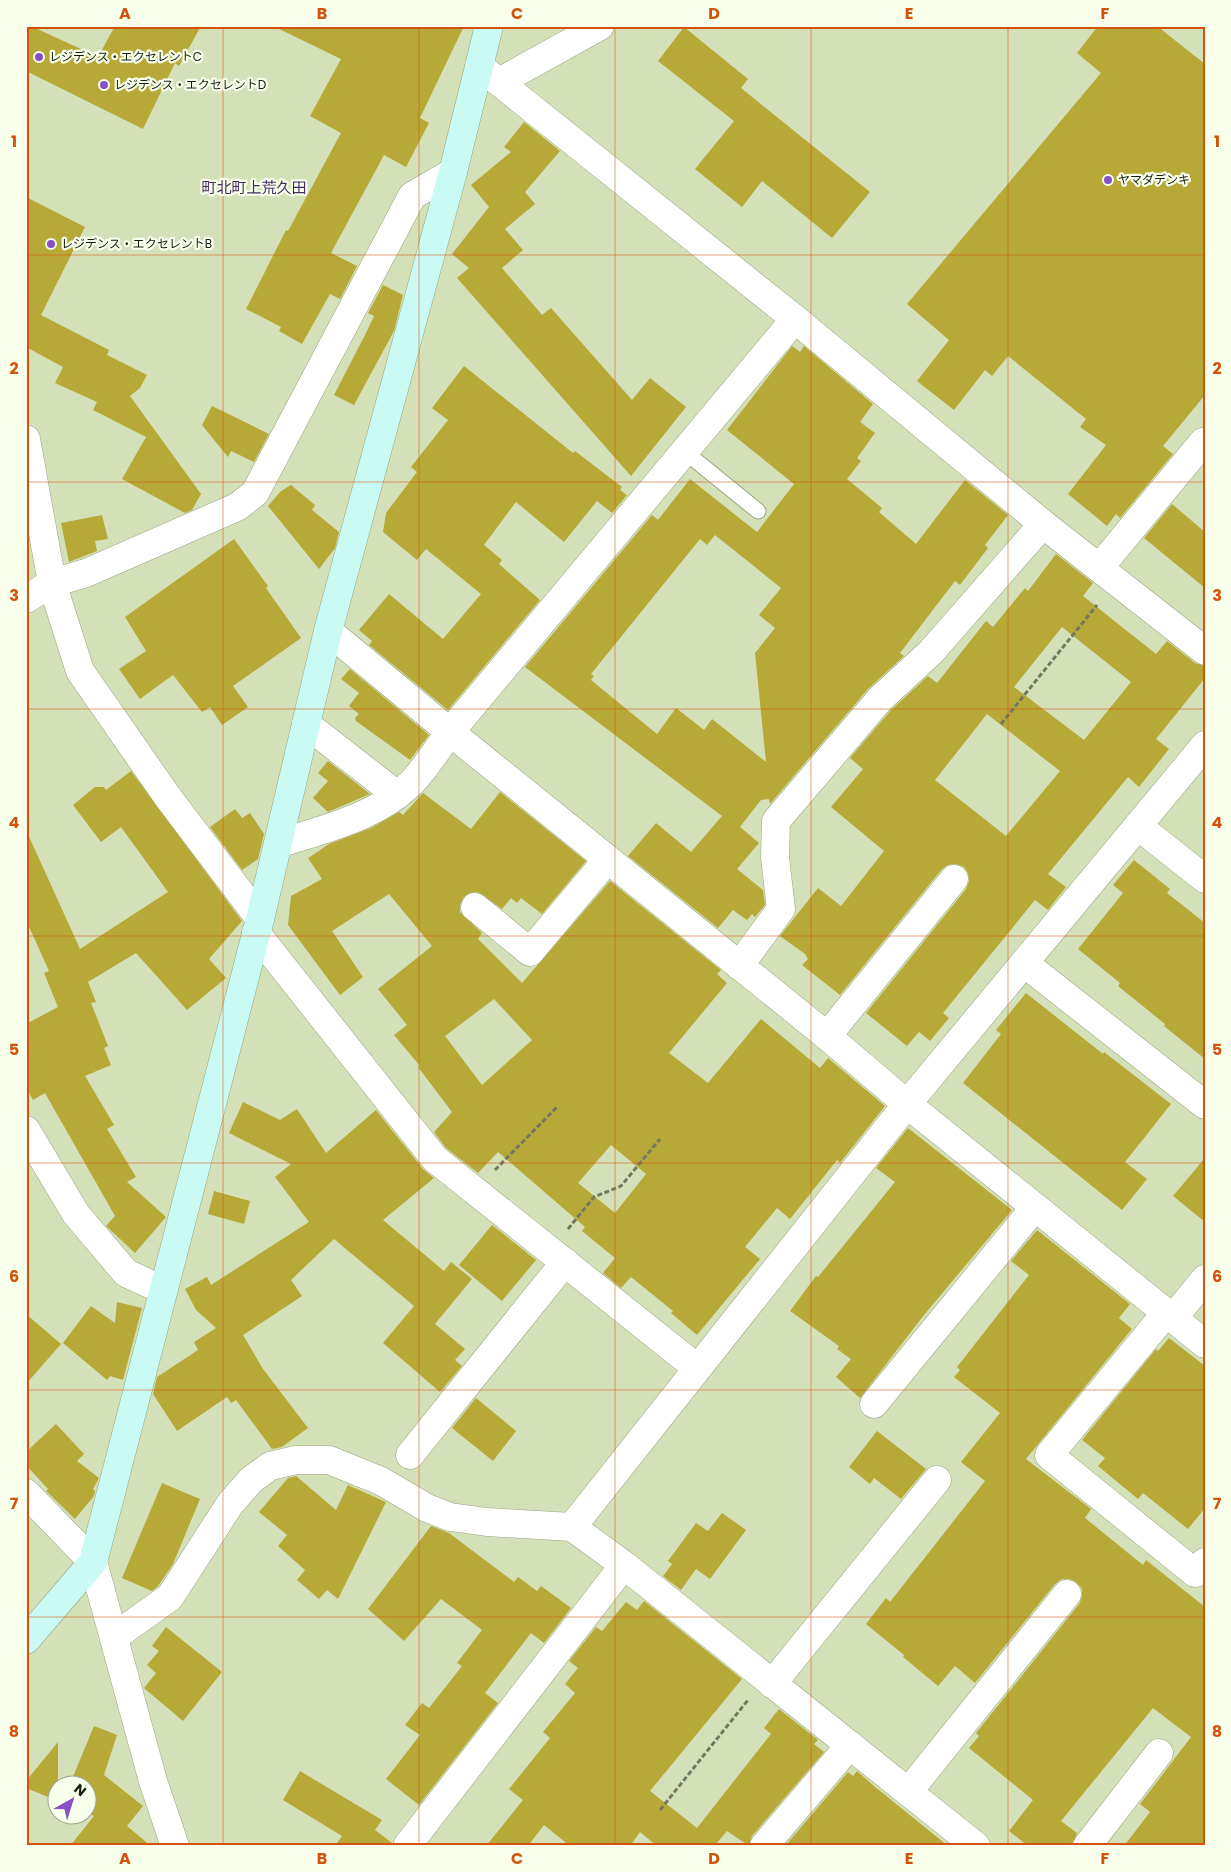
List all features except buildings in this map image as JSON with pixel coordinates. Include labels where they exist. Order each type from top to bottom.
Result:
[{"type":"street","points":[[26,1640],[93,1562],[258,926],[328,630],[453,172],[489,74],[489,26]]},
{"type":"street","points":[[489,74],[600,26]]},
{"type":"street","points":[[489,74],[794,318],[1043,524],[1205,651]]},
{"type":"street","points":[[26,599],[52,583],[86,573],[237,507],[255,493],[412,196],[453,172]]},
{"type":"street","points":[[278,844],[358,817],[397,795],[411,784],[450,732],[794,318]]},
{"type":"street","points":[[26,439],[52,583],[80,671],[258,926],[435,1159],[698,1368]]},
{"type":"street","points":[[1108,574],[1203,442]]},
{"type":"street","points":[[739,966],[781,909],[775,857],[776,820],[880,699],[931,652],[1043,524]]},
{"type":"street","points":[[328,630],[607,860],[827,1036],[907,1104],[1205,1344]]},
{"type":"street","points":[[306,724],[397,795]]},
{"type":"street","points":[[572,1527],[907,1104],[1205,745]]},
{"type":"street","points":[[1138,826],[1205,879]]},
{"type":"street","points":[[475,907],[530,952],[607,860]]},
{"type":"street","points":[[827,1036],[954,879]]},
{"type":"street","points":[[1024,963],[1205,1105]]},
{"type":"street","points":[[26,1130],[76,1214],[126,1273],[163,1290]]},
{"type":"street","points":[[874,1404],[1035,1207]]},
{"type":"street","points":[[410,1454],[558,1256]]},
{"type":"street","points":[[1205,1279],[1169,1316],[1049,1455],[1195,1573],[1205,1562]]},
{"type":"street","points":[[114,1637],[170,1597],[230,1504],[251,1480],[270,1466],[296,1460],[329,1460],[353,1468],[381,1481],[427,1508],[450,1517],[487,1522],[572,1527],[624,1565],[850,1745],[969,1844]]},
{"type":"street","points":[[768,1681],[937,1480]]},
{"type":"street","points":[[26,1493],[93,1562],[153,1782],[176,1846]]},
{"type":"street","points":[[407,1846],[624,1565]]},
{"type":"street","points":[[908,1792],[1067,1594]]},
{"type":"street","points":[[764,1846],[850,1745]]},
{"type":"street","points":[[1087,1846],[1159,1753]]},
{"type":"lane","points":[[684,451],[758,512]]},
{"type":"path","points":[[1001,724],[1108,574]]},
{"type":"path","points":[[475,1190],[558,1106]]},
{"type":"path","points":[[558,1256],[594,1197],[622,1186],[660,1138]]},
{"type":"path","points":[[660,1810],[768,1681]]},
{"type":"place","name":"レジデンス・エクセレントC","points":[[39,57]]},
{"type":"place","name":"レジデンス・エクセレントD","points":[[104,85]]},
{"type":"place","name":"ヤマダデンキ","points":[[1108,180]]},
{"type":"place","name":"レジデンス・エクセレントB","points":[[51,244]]},
{"type":"district","name":"町北町上荒久田","points":[[254,188]]}]
